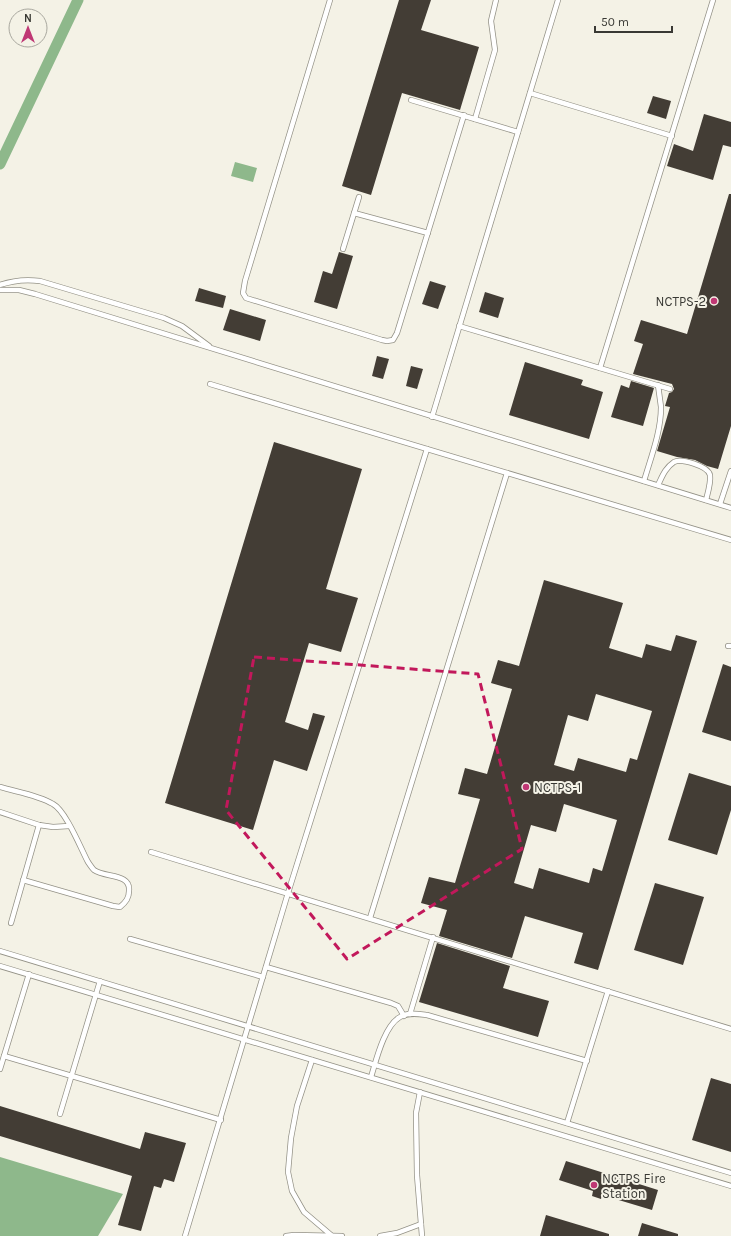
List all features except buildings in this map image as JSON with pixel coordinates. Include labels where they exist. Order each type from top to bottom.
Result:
[{"type":"lane","points":[[330,0],[245,282],[244,296],[250,300],[382,340],[390,341],[395,337],[464,116]]},
{"type":"lane","points":[[475,119],[495,50],[491,21],[496,0]]},
{"type":"lane","points":[[432,417],[558,0]]},
{"type":"lane","points":[[600,368],[713,0]]},
{"type":"lane","points":[[530,93],[672,136]]},
{"type":"lane","points":[[412,100],[518,132]]},
{"type":"lane","points":[[343,248],[359,197]]},
{"type":"lane","points":[[354,212],[428,233]]},
{"type":"lane","points":[[0,285],[18,280],[29,279],[62,287],[170,321],[190,331],[212,348]]},
{"type":"lane","points":[[0,290],[19,290],[35,294],[731,508]]},
{"type":"lane","points":[[459,326],[670,389]]},
{"type":"lane","points":[[210,384],[731,540]]},
{"type":"lane","points":[[644,481],[657,439],[661,406],[658,385]]},
{"type":"lane","points":[[185,1236],[288,893],[427,449]]},
{"type":"lane","points":[[658,486],[663,474],[669,466],[675,461],[681,460],[708,470],[710,474],[710,486],[706,500]]},
{"type":"lane","points":[[720,504],[731,471]]},
{"type":"lane","points":[[370,918],[507,473]]},
{"type":"lane","points":[[0,787],[33,796],[54,804],[62,812],[88,862],[94,870],[122,878],[128,882],[130,886],[129,895],[125,903],[120,907],[23,880]]},
{"type":"lane","points":[[0,812],[39,825],[53,827],[69,826]]},
{"type":"lane","points":[[11,923],[39,825]]},
{"type":"lane","points":[[151,852],[731,1029]]},
{"type":"lane","points":[[130,938],[263,977]]},
{"type":"lane","points":[[410,1014],[433,938]]},
{"type":"lane","points":[[0,951],[731,1173]]},
{"type":"lane","points":[[0,966],[731,1186]]},
{"type":"lane","points":[[266,967],[391,1003],[398,1006],[404,1016]]},
{"type":"lane","points":[[0,1069],[29,974]]},
{"type":"lane","points":[[60,1114],[100,982]]},
{"type":"lane","points":[[567,1123],[608,991]]},
{"type":"lane","points":[[371,1077],[374,1065],[391,1026],[400,1017],[413,1013],[428,1015],[587,1061]]},
{"type":"lane","points":[[4,1056],[221,1120]]},
{"type":"lane","points":[[312,1060],[297,1106],[291,1138],[288,1172],[292,1191],[304,1212],[330,1235]]},
{"type":"lane","points":[[420,1092],[416,1113],[417,1176],[422,1236]]},
{"type":"lane","points":[[380,1236],[397,1233],[421,1224]]},
{"type":"lane","points":[[286,1236],[342,1236]]},
{"type":"highlighted area","points":[[254,657],[478,674],[522,849],[347,959],[226,810]]},
{"type":"shaded area","points":[[235,162],[257,168],[253,182],[231,176]]},
{"type":"shaded area","points":[[0,1157],[123,1194],[98,1236],[0,1236]]},
{"type":"waterway","points":[[0,164],[78,0]]},
{"type":"place","name":"NCTPS-2","points":[[714,301]]},
{"type":"place","name":"NCTPS-1","points":[[526,787]]},
{"type":"place","name":"NCTPS Fire Station","points":[[594,1185]]}]
